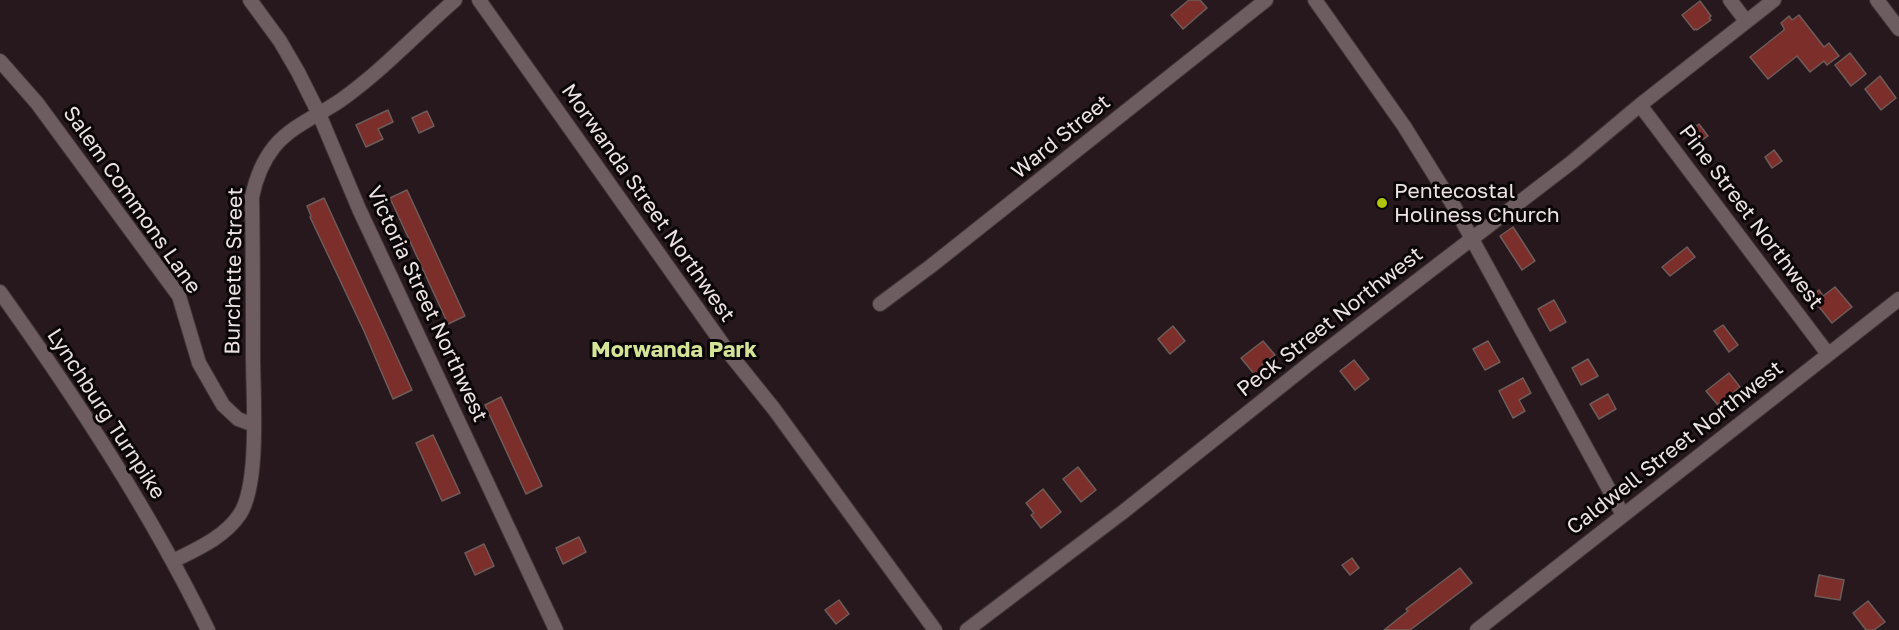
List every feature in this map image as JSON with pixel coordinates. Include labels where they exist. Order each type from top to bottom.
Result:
[{"type":"street","name":"Victoria Street Northwest","points":[[250,0],[280,41],[319,114],[359,209],[556,630]]},
{"type":"street","name":"Burchette Street","points":[[173,561],[214,539],[230,526],[240,515],[250,491],[254,425],[252,197],[261,165],[286,134],[369,79],[455,0]]},
{"type":"street","name":"Morwanda Street Northwest","points":[[479,0],[729,354],[774,409],[935,630]]},
{"type":"street","name":"Ward Street","points":[[880,304],[941,259],[1266,0]]},
{"type":"street","points":[[1315,0],[1404,126],[1455,208],[1623,515]]},
{"type":"street","points":[[1730,0],[1746,21]]},
{"type":"street","name":"Peck Street Northwest","points":[[967,630],[1123,512],[1315,359],[1572,162],[1640,105],[1774,0]]},
{"type":"street","points":[[1877,0],[1899,29]]},
{"type":"street","name":"Salem Commons Lane","points":[[0,62],[37,103],[179,296],[200,363],[223,405],[238,419],[254,425]]},
{"type":"street","name":"Pine Street Northwest","points":[[1640,105],[1828,354]]},
{"type":"street","name":"Lynchburg Turnpike","points":[[0,292],[93,428],[173,561],[208,630]]},
{"type":"street","name":"Caldwell Street Northwest","points":[[1477,630],[1899,299]]},
{"type":"building","points":[[1189,0],[1200,0],[1207,8],[1183,29],[1171,15]]},
{"type":"building","points":[[1700,1],[1711,16],[1709,18],[1711,20],[1694,30],[1682,15]]},
{"type":"building","points":[[1799,15],[1824,47],[1829,43],[1839,56],[1827,65],[1824,61],[1810,72],[1797,56],[1768,79],[1750,57],[1784,30],[1781,23],[1789,16],[1792,20]]},
{"type":"building","points":[[1850,53],[1866,74],[1851,86],[1835,65]]},
{"type":"building","points":[[1880,76],[1896,98],[1881,110],[1865,89]]},
{"type":"building","points":[[388,110],[393,122],[378,129],[383,139],[366,147],[356,125]]},
{"type":"building","points":[[427,111],[434,126],[419,133],[412,118]]},
{"type":"building","points":[[1699,124],[1708,136],[1698,143],[1689,131]]},
{"type":"building","points":[[1774,150],[1782,161],[1772,168],[1765,157]]},
{"type":"building","points":[[407,190],[465,316],[448,324],[390,198]]},
{"type":"building","points":[[324,198],[412,390],[393,399],[364,331],[310,217],[307,206]]},
{"type":"building","points":[[1513,227],[1535,261],[1522,270],[1500,236]]},
{"type":"building","points":[[1687,247],[1695,257],[1670,276],[1662,267]]},
{"type":"building","points":[[1835,287],[1852,307],[1832,323],[1811,297],[1819,290],[1823,296]]},
{"type":"building","points":[[1554,300],[1566,322],[1550,331],[1538,309]]},
{"type":"building","points":[[1723,325],[1738,345],[1729,352],[1714,331]]},
{"type":"building","points":[[1173,326],[1185,341],[1170,354],[1158,339]]},
{"type":"building","points":[[1263,341],[1275,355],[1262,365],[1264,368],[1255,375],[1241,358]]},
{"type":"building","points":[[1488,341],[1500,362],[1485,370],[1473,349]]},
{"type":"building","points":[[1588,359],[1598,376],[1581,385],[1572,368]]},
{"type":"building","points":[[1354,360],[1369,379],[1355,390],[1340,371]]},
{"type":"building","points":[[1729,373],[1740,387],[1718,405],[1706,391]]},
{"type":"building","points":[[1523,378],[1531,393],[1519,400],[1525,411],[1513,418],[1499,391]]},
{"type":"building","points":[[1608,394],[1616,409],[1599,419],[1590,404]]},
{"type":"building","points":[[501,397],[542,486],[526,494],[485,405]]},
{"type":"building","points":[[433,435],[460,493],[442,501],[416,443]]},
{"type":"building","points":[[1078,467],[1096,490],[1081,502],[1063,479]]},
{"type":"building","points":[[1043,489],[1061,512],[1041,528],[1031,515],[1034,513],[1026,503]]},
{"type":"building","points":[[579,537],[586,552],[563,564],[556,548]]},
{"type":"building","points":[[484,544],[494,566],[475,575],[465,553]]},
{"type":"building","points":[[1352,558],[1359,568],[1350,575],[1342,565]]},
{"type":"building","points":[[1460,568],[1472,583],[1410,630],[1384,630],[1408,611],[1406,609]]},
{"type":"building","points":[[1819,575],[1844,580],[1840,600],[1815,596]]},
{"type":"building","points":[[839,600],[849,614],[836,624],[825,610]]},
{"type":"building","points":[[1868,601],[1885,622],[1874,630],[1866,630],[1853,613]]},
{"type":"place","name":"Pentecostal Holiness Church","points":[[1382,203]]},
{"type":"district","name":"Morwanda Park","points":[[674,350]]}]
